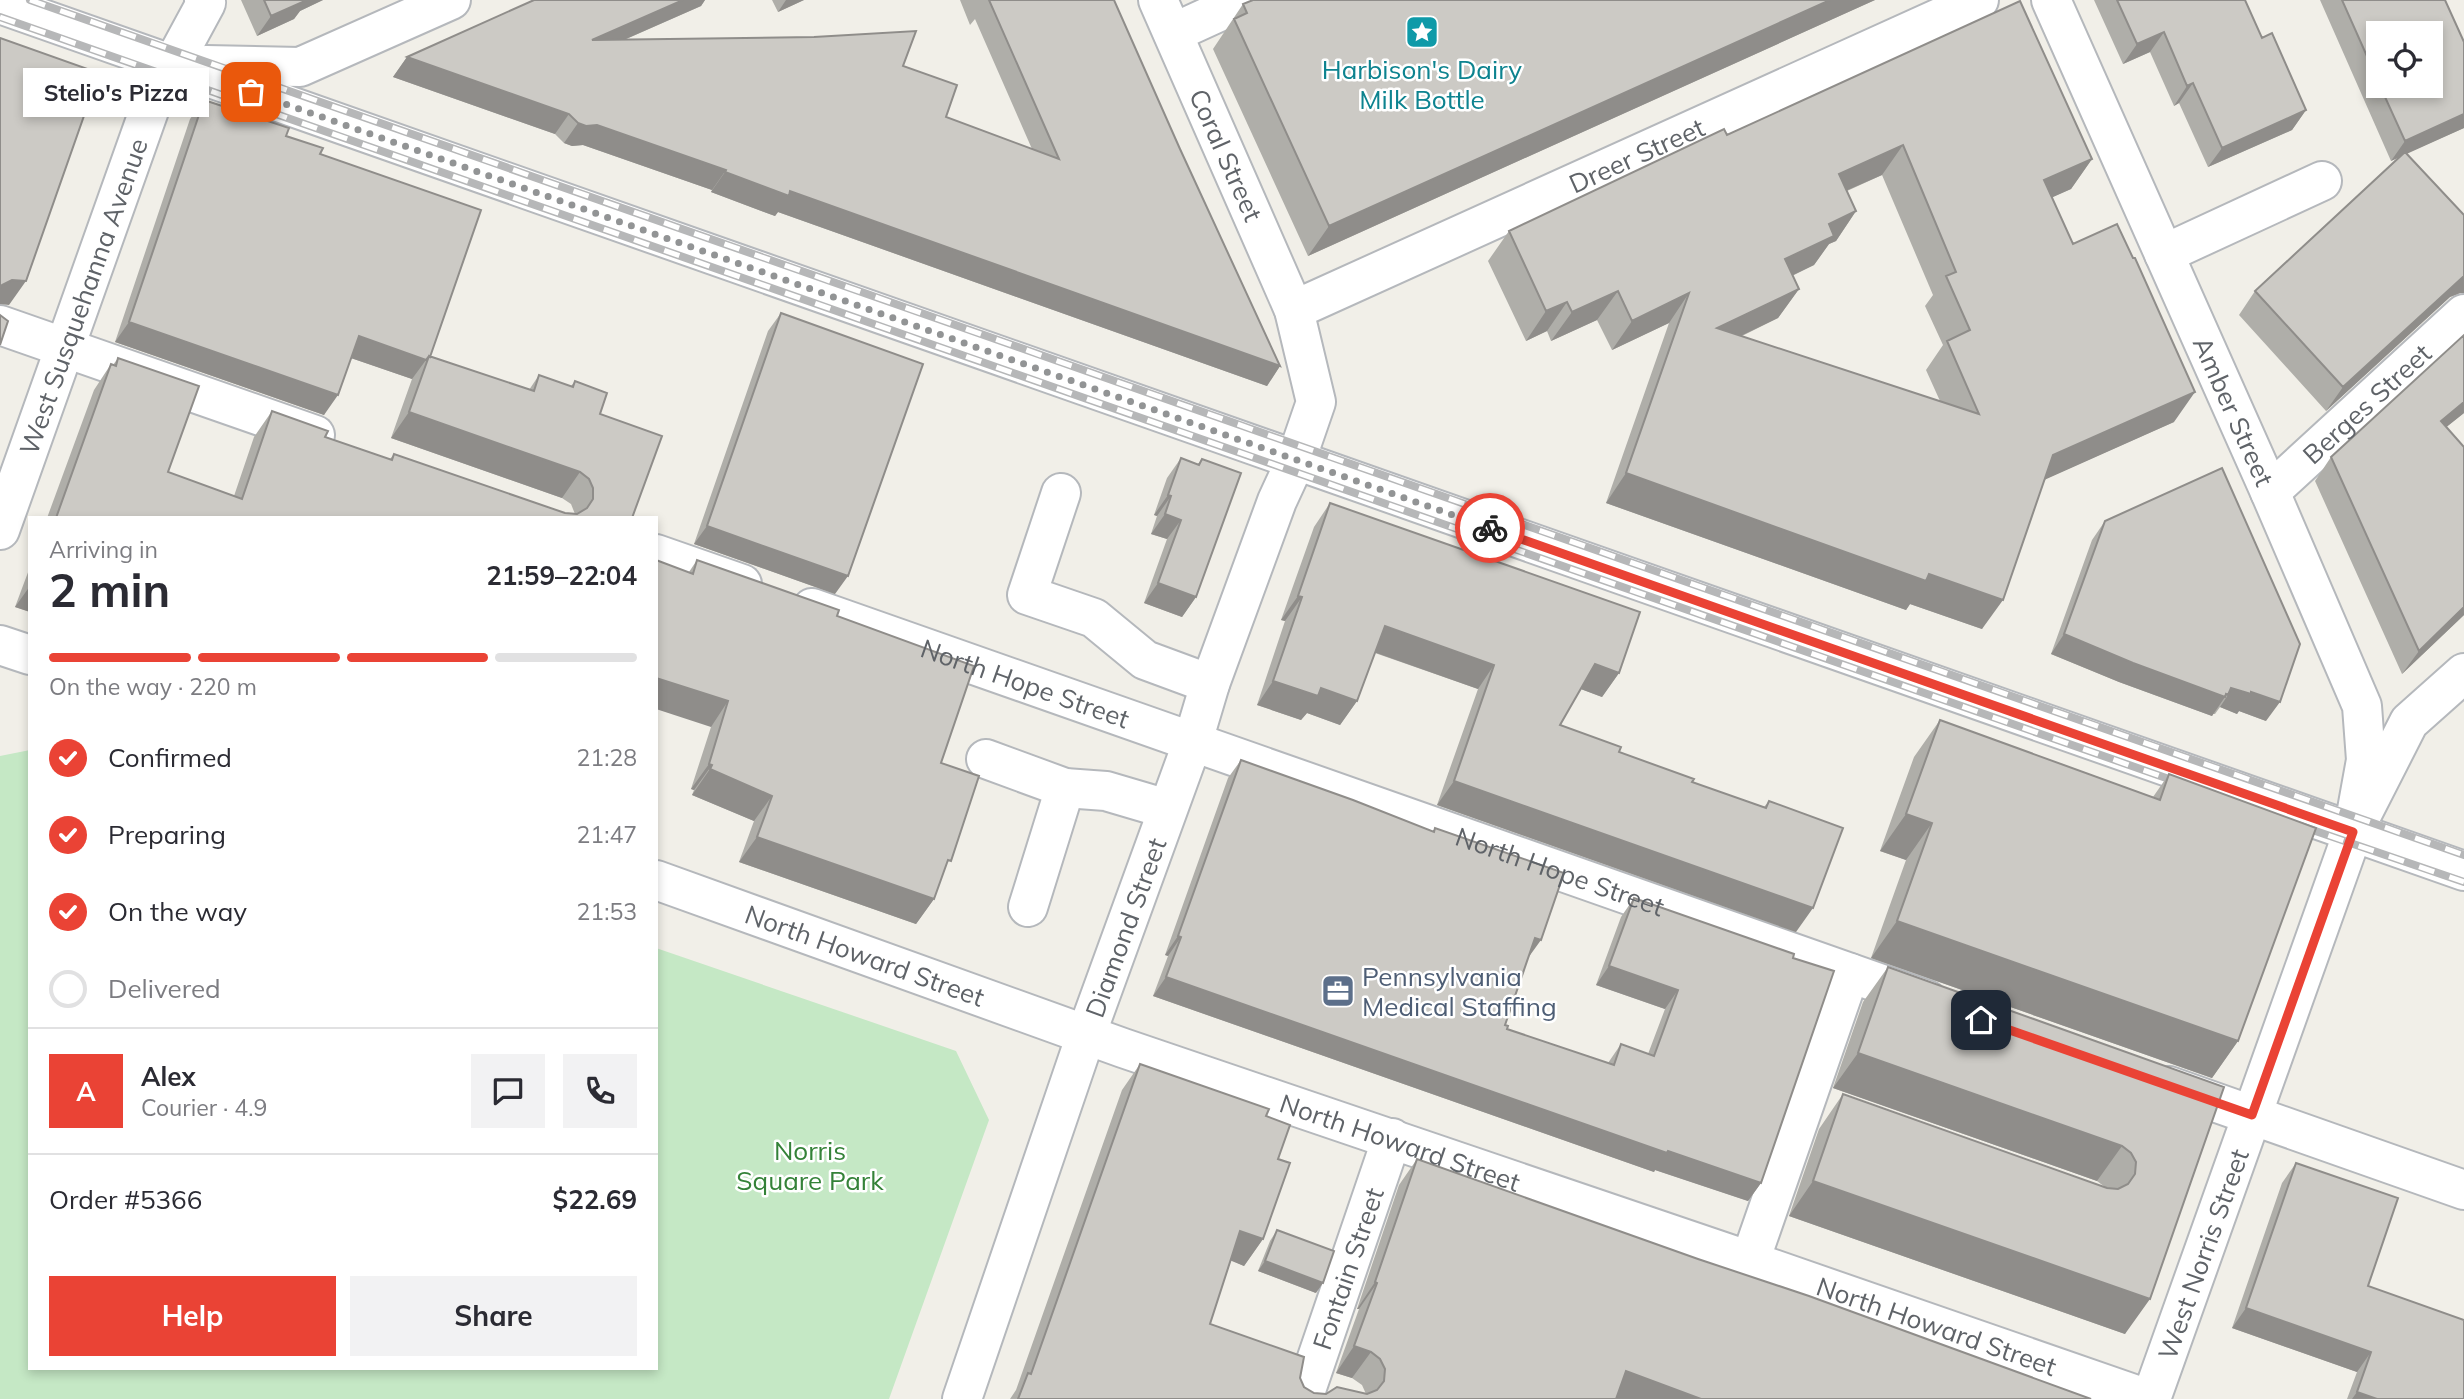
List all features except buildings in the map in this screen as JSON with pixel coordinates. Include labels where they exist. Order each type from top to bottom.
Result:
[{"type":"street","name":"West Susquehanna Avenue","points":[[0,530],[158,88],[206,3],[204,0]]},
{"type":"street","points":[[173,64],[300,67],[451,0]]},
{"type":"street","points":[[1165,17],[1245,0]]},
{"type":"street","name":"Dreer Street","points":[[1294,310],[1979,0]]},
{"type":"street","name":"Amber Street","points":[[2051,0],[2362,705],[2367,760],[2353,832]]},
{"type":"street","points":[[0,4],[2464,871]]},
{"type":"street","name":"Coral Street","points":[[1165,17],[1294,310],[1316,402],[1296,460]]},
{"type":"street","points":[[2164,254],[2322,181]]},
{"type":"street","name":"Berges Street","points":[[2270,492],[2464,314]]},
{"type":"street","points":[[0,325],[344,445]]},
{"type":"street","name":"Diamond Street","points":[[962,1399],[1086,1035],[1193,741],[1210,684],[1277,501],[1296,460]]},
{"type":"street","points":[[1060,493],[1027,596],[1094,618],[1145,660],[1210,684]]},
{"type":"street","name":"North Hope Street","points":[[658,555],[1955,1010]]},
{"type":"street","points":[[0,645],[28,654]]},
{"type":"street","points":[[2353,832],[2409,722],[2464,673]]},
{"type":"street","points":[[986,759],[1065,788],[1106,791],[1167,809]]},
{"type":"street","points":[[1028,906],[1065,788]]},
{"type":"street","name":"West Norris Street","points":[[2150,1399],[2353,832]]},
{"type":"street","name":"North Howard Street","points":[[658,881],[1086,1035],[2150,1399]]},
{"type":"street","points":[[1750,1261],[1850,973]]},
{"type":"street","points":[[2138,1075],[2464,1190]]},
{"type":"street","points":[[1805,1101],[1844,1115]]},
{"type":"street","name":"Fontain Street","points":[[1306,1392],[1392,1138]]},
{"type":"street","points":[[1306,1392],[1345,1399]]},
{"type":"green space","name":"Norris Square Park","points":[[28,750],[28,1370],[658,1370],[658,949],[956,1051],[989,1120],[889,1399],[0,1399],[0,756]]},
{"type":"railway","points":[[30,0],[2464,855]]},
{"type":"railway","points":[[0,17],[2186,785]]},
{"type":"railway","points":[[2298,825],[2464,882]]},
{"type":"way so far","points":[[251,92],[1490,528]]},
{"type":"place","name":"Harbison's Dairy Milk Bottle","points":[[1422,32]]},
{"type":"place","name":"Stelio's Pizza","points":[[251,92]]},
{"type":"place","name":"Pennsylvania Medical Staffing","points":[[1338,991]]},
{"type":"route","points":[[1490,528],[2353,832],[2252,1115],[1981,1020]]}]
